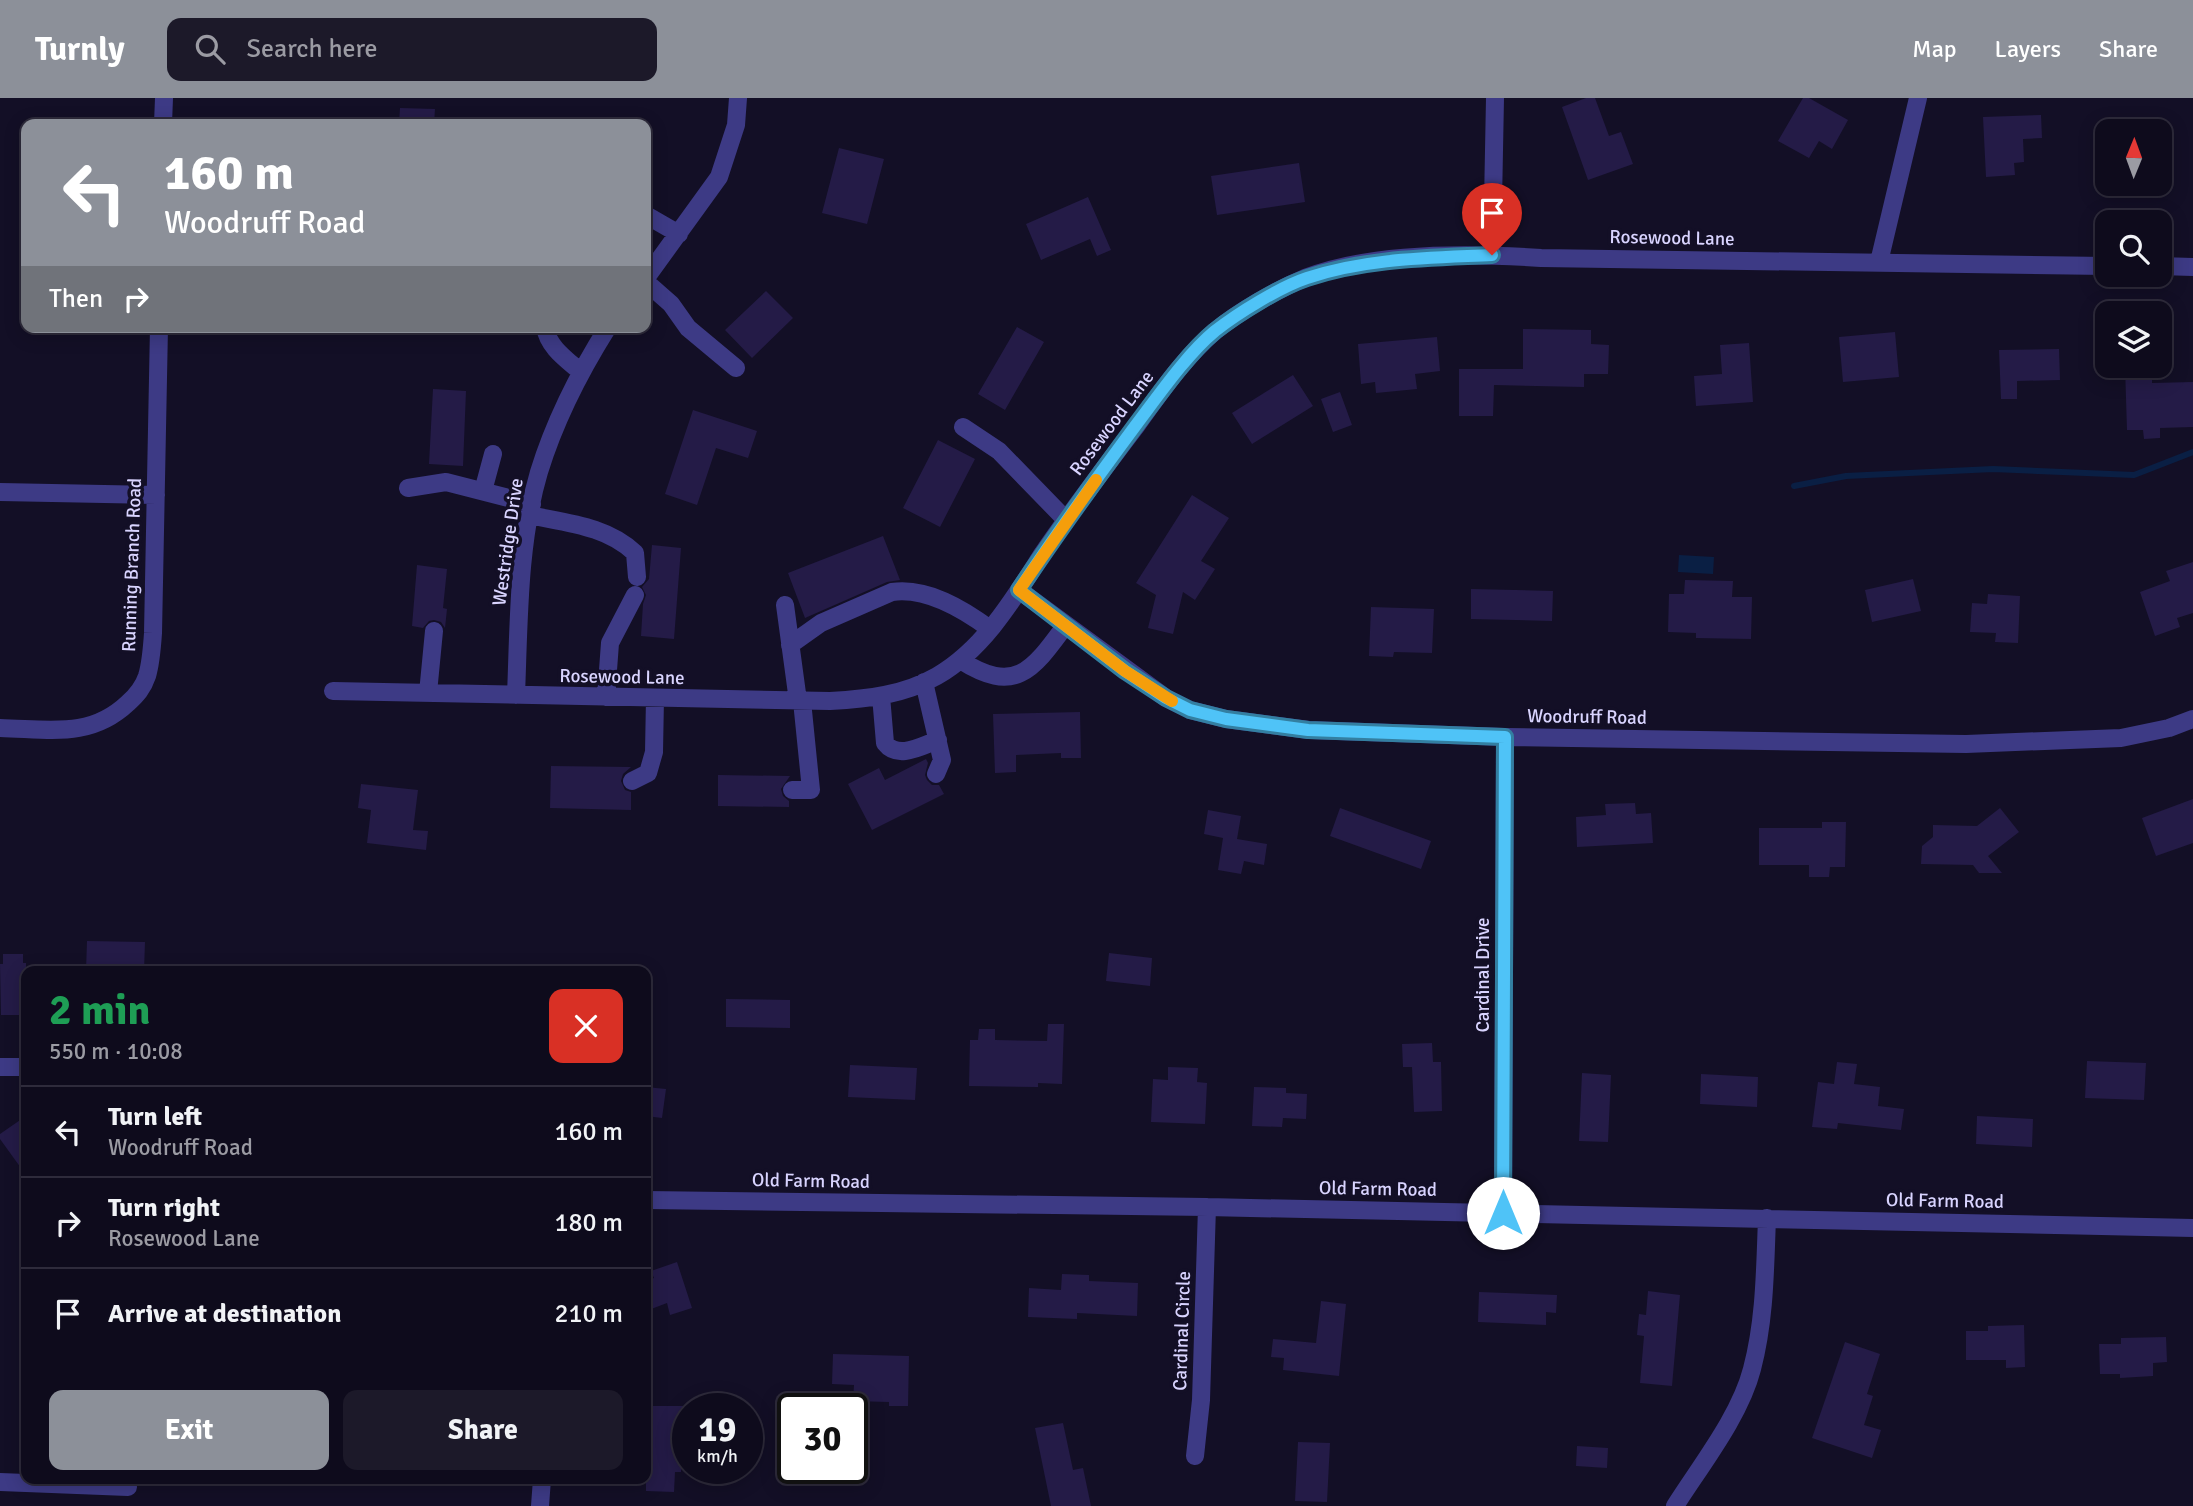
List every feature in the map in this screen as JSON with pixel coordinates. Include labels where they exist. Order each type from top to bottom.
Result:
[{"type":"street","points":[[163,119],[164,98]]},
{"type":"street","points":[[651,273],[719,177],[736,125],[738,98]]},
{"type":"street","points":[[1492,255],[1494,98]]},
{"type":"street","points":[[1880,262],[1918,98]]},
{"type":"street","points":[[651,218],[679,234]]},
{"type":"street","name":"Rosewood Lane","points":[[333,691],[800,701],[862,700],[924,682],[960,660],[990,629],[1066,520],[1171,379],[1214,332],[1251,307],[1305,278],[1343,268],[1391,260],[1492,255],[1541,258],[2095,265]]},
{"type":"street","points":[[2172,267],[2193,267]]},
{"type":"street","points":[[651,285],[671,304],[688,328],[736,368]]},
{"type":"street","name":"Running Branch Road","points":[[0,728],[78,730],[103,722],[140,692],[151,660],[153,634],[159,333]]},
{"type":"street","points":[[546,333],[556,350],[581,372]]},
{"type":"street","name":"Westridge Drive","points":[[516,695],[523,563],[539,473],[581,372],[604,333]]},
{"type":"street","points":[[963,427],[999,451],[1066,520]]},
{"type":"street","points":[[483,491],[493,454]]},
{"type":"street","points":[[408,488],[446,476],[531,510],[602,531],[625,543],[635,553],[636,586],[610,643],[606,697]]},
{"type":"street","points":[[0,492],[156,495]]},
{"type":"street","points":[[790,645],[821,623],[891,592],[902,590],[916,592],[963,609],[990,629]]},
{"type":"street","name":"Woodruff Road","points":[[1019,590],[1166,698],[1190,710],[1226,719],[1308,730],[1505,737],[1966,744],[2121,738],[2193,719]]},
{"type":"street","points":[[785,605],[811,790],[792,790]]},
{"type":"street","points":[[960,660],[981,673],[1002,677],[1015,675],[1030,669],[1041,659],[1065,626]]},
{"type":"street","points":[[428,693],[434,631]]},
{"type":"street","points":[[924,682],[942,760],[936,774]]},
{"type":"street","points":[[881,696],[885,743],[889,748],[911,751],[938,740]]},
{"type":"street","points":[[632,781],[648,773],[653,762],[655,698]]},
{"type":"street","name":"Cardinal Drive","points":[[1503,1213],[1505,737]]},
{"type":"street","points":[[0,1067],[21,1067]]},
{"type":"street","name":"Old Farm Road","points":[[651,1200],[1207,1207],[2193,1228]]},
{"type":"street","name":"Cardinal Circle","points":[[1195,1456],[1201,1400],[1207,1207]]},
{"type":"street","points":[[1675,1506],[1735,1411],[1752,1372],[1761,1326],[1767,1218]]},
{"type":"street","points":[[0,1482],[21,1482]]},
{"type":"street","points":[[127,1506],[128,1484]]},
{"type":"street","points":[[541,1506],[542,1484]]},
{"type":"water","points":[[1679,555],[1714,557],[1713,574],[1678,572]]},
{"type":"building","points":[[1586,98],[1595,98],[1609,136],[1621,132],[1633,164],[1588,180],[1562,107]]},
{"type":"building","points":[[1803,98],[1809,98],[1848,120],[1832,149],[1819,141],[1809,158],[1778,141]]},
{"type":"building","points":[[400,108],[435,109],[434,119],[399,119]]},
{"type":"building","points":[[2041,115],[2042,138],[2023,139],[2024,162],[2014,163],[2015,175],[1986,177],[1983,117]]},
{"type":"building","points":[[839,148],[884,159],[867,224],[822,213]]},
{"type":"building","points":[[1299,163],[1305,202],[1217,215],[1211,176]]},
{"type":"building","points":[[1088,197],[1111,250],[1097,256],[1090,239],[1041,260],[1026,224]]},
{"type":"building","points":[[766,291],[793,318],[752,358],[725,330]]},
{"type":"building","points":[[1017,327],[1044,342],[1005,410],[978,394]]},
{"type":"building","points":[[1523,329],[1591,330],[1591,344],[1609,345],[1608,374],[1584,374],[1584,387],[1494,385],[1493,416],[1459,416],[1459,369],[1523,369]]},
{"type":"building","points":[[1895,332],[1899,377],[1843,382],[1839,337]]},
{"type":"building","points":[[1437,337],[1440,371],[1415,374],[1417,389],[1376,393],[1375,382],[1361,384],[1358,344]]},
{"type":"building","points":[[1749,343],[1753,402],[1696,406],[1694,376],[1722,374],[1720,345]]},
{"type":"building","points":[[2059,349],[2060,380],[2017,381],[2017,399],[2001,399],[1999,350]]},
{"type":"building","points":[[1293,375],[1313,406],[1252,444],[1232,413]]},
{"type":"building","points":[[2125,378],[2152,378],[2152,383],[2193,382],[2193,427],[2160,428],[2160,438],[2144,439],[2143,430],[2127,430]]},
{"type":"building","points":[[433,389],[466,391],[463,466],[429,464]]},
{"type":"building","points":[[1340,392],[1352,425],[1333,432],[1321,399]]},
{"type":"building","points":[[693,410],[757,431],[748,458],[716,448],[697,505],[665,494]]},
{"type":"building","points":[[938,440],[975,459],[940,527],[903,508]]},
{"type":"building","points":[[1192,495],[1229,518],[1201,561],[1215,569],[1195,600],[1183,592],[1173,634],[1148,628],[1156,595],[1136,583]]},
{"type":"building","points":[[883,536],[900,580],[887,582],[805,618],[788,573]]},
{"type":"building","points":[[652,545],[681,548],[674,639],[641,636],[646,595],[642,587],[649,579]]},
{"type":"building","points":[[2193,562],[2193,613],[2177,618],[2180,627],[2155,636],[2140,592],[2170,581],[2166,571]]},
{"type":"building","points":[[417,565],[447,569],[443,608],[447,609],[445,628],[441,622],[434,620],[429,621],[423,628],[412,626]]},
{"type":"building","points":[[1913,579],[1921,611],[1872,622],[1865,590]]},
{"type":"building","points":[[1685,580],[1733,581],[1732,597],[1752,597],[1751,639],[1696,638],[1696,633],[1668,632],[1669,594],[1684,594]]},
{"type":"building","points":[[1471,589],[1553,591],[1552,621],[1471,619]]},
{"type":"building","points":[[1988,594],[2020,596],[2018,643],[1995,642],[1996,633],[1970,632],[1972,603],[1987,604]]},
{"type":"building","points":[[1371,607],[1434,609],[1432,653],[1394,652],[1393,657],[1369,656]]},
{"type":"building","points":[[1080,712],[1081,758],[1061,758],[1061,753],[1016,755],[1016,772],[995,773],[993,714]]},
{"type":"building","points":[[926,759],[927,780],[932,785],[939,785],[944,794],[872,830],[848,784],[879,768],[885,780]]},
{"type":"building","points":[[551,766],[631,767],[623,774],[621,781],[625,790],[631,792],[631,810],[550,808]]},
{"type":"building","points":[[718,775],[790,776],[781,789],[783,796],[789,801],[789,807],[718,806]]},
{"type":"building","points":[[361,784],[418,790],[413,830],[428,831],[426,850],[367,843],[371,810],[358,808]]},
{"type":"building","points":[[2193,799],[2193,843],[2156,856],[2142,818]]},
{"type":"building","points":[[1635,803],[1636,814],[1651,813],[1653,843],[1577,847],[1576,817],[1606,815],[1605,804]]},
{"type":"building","points":[[1340,808],[1431,841],[1421,869],[1330,836]]},
{"type":"building","points":[[2000,808],[2019,832],[1988,856],[2002,873],[1979,873],[1973,865],[1921,864],[1922,846],[1933,837],[1933,825],[1977,826]]},
{"type":"building","points":[[1208,810],[1241,816],[1237,839],[1267,844],[1264,865],[1244,861],[1241,874],[1218,870],[1223,838],[1204,834]]},
{"type":"building","points":[[1822,822],[1846,822],[1845,867],[1830,867],[1829,877],[1809,877],[1809,865],[1759,865],[1759,828],[1822,828]]},
{"type":"building","points":[[87,941],[145,942],[144,966],[86,966]]},
{"type":"building","points":[[1109,953],[1152,958],[1150,986],[1106,981]]},
{"type":"building","points":[[3,954],[23,954],[23,963],[26,963],[26,966],[21,966],[21,1015],[1,1015],[0,964],[3,964]]},
{"type":"building","points":[[726,999],[790,1000],[790,1028],[726,1027]]},
{"type":"building","points":[[1048,1024],[1064,1024],[1062,1084],[1038,1083],[1038,1087],[969,1086],[970,1040],[978,1040],[979,1029],[995,1029],[995,1040],[1047,1041]]},
{"type":"building","points":[[1432,1043],[1433,1062],[1441,1062],[1442,1111],[1414,1112],[1412,1067],[1403,1067],[1402,1044]]},
{"type":"building","points":[[2087,1061],[2146,1063],[2144,1100],[2085,1098]]},
{"type":"building","points":[[1837,1062],[1857,1064],[1854,1084],[1880,1087],[1878,1106],[1904,1109],[1901,1130],[1838,1123],[1837,1129],[1812,1127],[1818,1082],[1834,1084]]},
{"type":"building","points":[[850,1065],[917,1068],[915,1100],[848,1097]]},
{"type":"building","points":[[1168,1067],[1198,1068],[1197,1082],[1207,1083],[1205,1124],[1151,1122],[1153,1079],[1168,1080]]},
{"type":"building","points":[[1582,1073],[1611,1075],[1608,1142],[1579,1141]]},
{"type":"building","points":[[1701,1074],[1758,1077],[1757,1107],[1700,1104]]},
{"type":"building","points":[[1254,1087],[1286,1088],[1286,1093],[1307,1094],[1306,1119],[1283,1118],[1282,1127],[1252,1126]]},
{"type":"building","points":[[651,1088],[666,1089],[662,1118],[651,1117]]},
{"type":"building","points":[[1977,1116],[2033,1119],[2032,1147],[1976,1144]]},
{"type":"building","points":[[21,1119],[21,1168],[0,1139],[0,1134]]},
{"type":"building","points":[[677,1262],[692,1308],[670,1315],[667,1303],[651,1309],[651,1279],[654,1278],[651,1271]]},
{"type":"building","points":[[1062,1274],[1089,1275],[1089,1281],[1138,1283],[1137,1316],[1077,1313],[1077,1319],[1028,1317],[1029,1288],[1061,1290]]},
{"type":"building","points":[[1648,1291],[1680,1295],[1672,1386],[1640,1383],[1644,1336],[1637,1335],[1639,1314],[1646,1315]]},
{"type":"building","points":[[1479,1292],[1557,1295],[1556,1313],[1546,1312],[1546,1325],[1478,1322]]},
{"type":"building","points":[[1321,1301],[1346,1304],[1339,1376],[1283,1370],[1284,1358],[1271,1357],[1273,1339],[1316,1343]]},
{"type":"building","points":[[2024,1325],[2025,1367],[2006,1368],[2006,1360],[1966,1360],[1966,1331],[1988,1331],[1988,1326]]},
{"type":"building","points":[[2166,1337],[2167,1362],[2153,1363],[2153,1376],[2120,1378],[2120,1374],[2100,1374],[2099,1344],[2121,1344],[2121,1338]]},
{"type":"building","points":[[1845,1342],[1880,1354],[1867,1394],[1873,1396],[1864,1425],[1881,1430],[1872,1458],[1812,1438]]},
{"type":"building","points":[[833,1354],[909,1356],[908,1406],[889,1406],[889,1402],[868,1401],[868,1393],[854,1393],[854,1385],[832,1384]]},
{"type":"building","points":[[651,1406],[672,1406],[674,1492],[646,1491],[646,1484],[651,1484]]},
{"type":"building","points":[[1063,1423],[1073,1470],[1083,1468],[1091,1506],[1051,1506],[1035,1428]]},
{"type":"building","points":[[1298,1442],[1330,1443],[1327,1502],[1295,1501]]},
{"type":"building","points":[[1577,1446],[1608,1448],[1607,1468],[1576,1466]]},
{"type":"waterway","points":[[1794,486],[1846,476],[1993,469],[2134,475],[2193,452]]},
{"type":"slow traffic","points":[[1096,480],[1019,590],[1125,671],[1172,701]]},
{"type":"route","points":[[1492,255],[1391,260],[1305,278],[1251,307],[1214,332],[1171,379],[1066,520],[1019,590],[1125,671],[1190,710],[1226,719],[1308,730],[1505,737],[1503,1213]]}]
